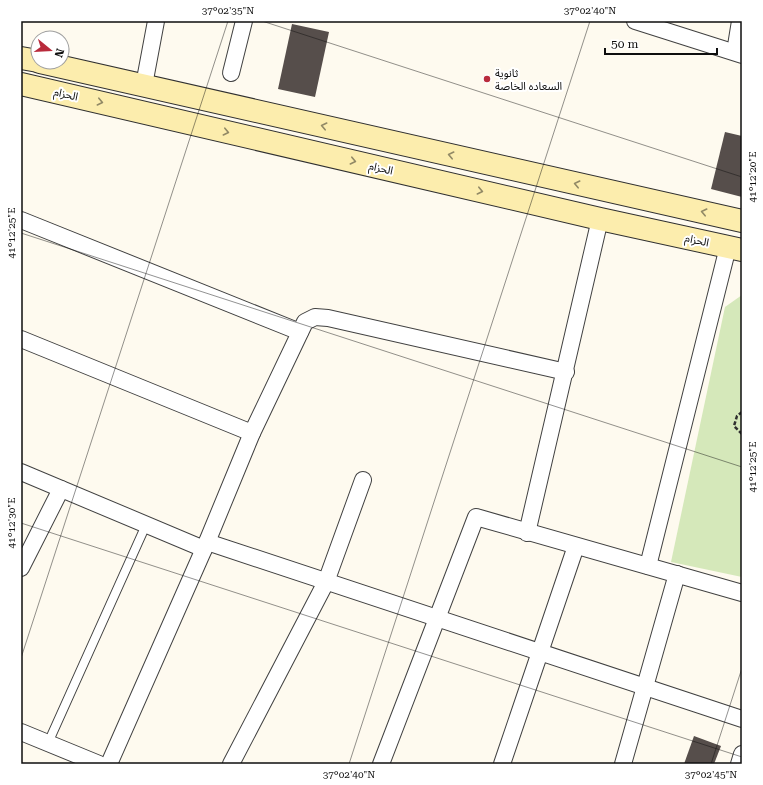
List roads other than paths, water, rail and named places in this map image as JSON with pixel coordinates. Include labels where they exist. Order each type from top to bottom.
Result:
[{"type":"main road","points":[[70,69],[742,221]]},
{"type":"main road","name":"الحزام","points":[[21,84],[600,219],[735,248]]},
{"type":"street","points":[[144,85],[156,21]]},
{"type":"street","points":[[231,73],[244,21]]},
{"type":"street","points":[[635,21],[738,54],[740,21]]},
{"type":"street","points":[[527,532],[566,372],[600,219]]},
{"type":"street","points":[[21,220],[300,332]]},
{"type":"street","points":[[648,566],[735,248]]},
{"type":"street","points":[[109,764],[206,545],[252,433],[305,322],[314,317],[328,318],[566,372]]},
{"type":"street","points":[[21,339],[252,433]]},
{"type":"street","points":[[21,472],[146,525],[438,618],[742,719]]},
{"type":"street","points":[[231,764],[326,582],[363,480]]},
{"type":"street","points":[[21,568],[61,489]]},
{"type":"street","points":[[381,764],[476,517],[742,593]]},
{"type":"street","points":[[502,764],[576,546]]},
{"type":"street","points":[[623,764],[677,574]]},
{"type":"street","points":[[21,732],[91,763]]},
{"type":"street","points":[[739,764],[742,754]]},
{"type":"lane","points":[[48,743],[146,525]]},
{"type":"place","name":"ثانوية السعاده الخاصة","points":[[487,79]]}]
